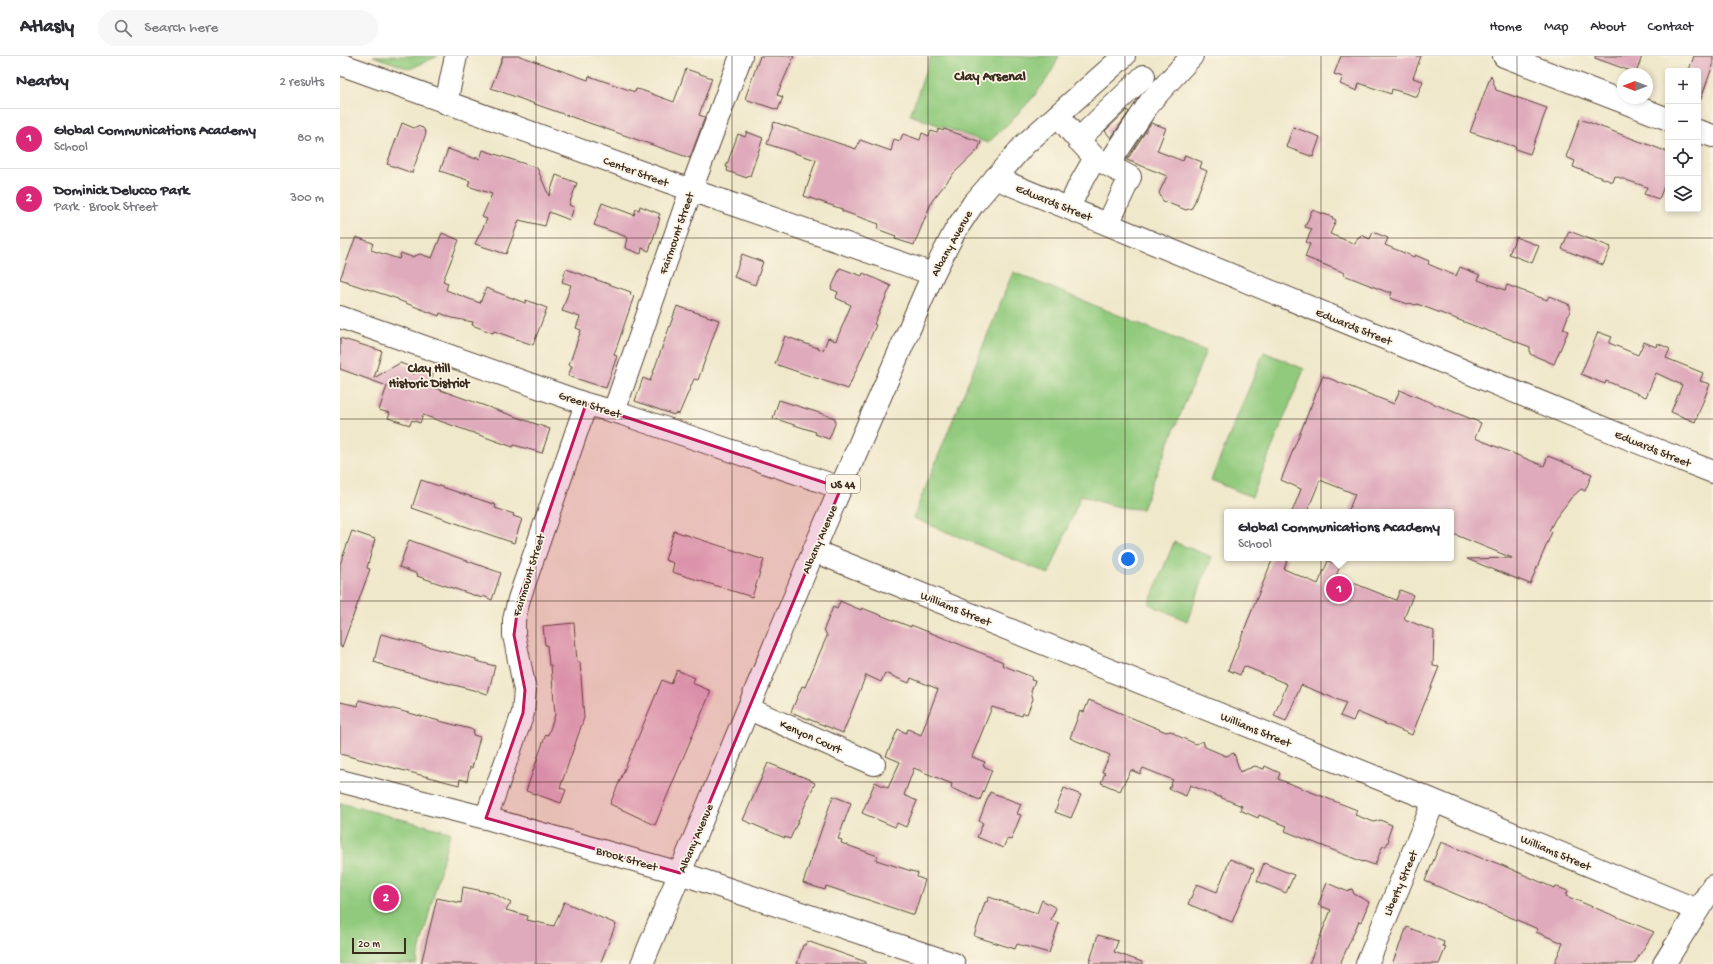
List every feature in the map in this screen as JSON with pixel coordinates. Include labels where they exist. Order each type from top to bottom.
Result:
[{"type":"main road","points":[[446,103],[456,56]]},
{"type":"main road","name":"Fairmount Street","points":[[614,412],[691,190],[741,56]]},
{"type":"main road","points":[[1069,208],[1079,186],[1102,162],[1159,92],[1192,56]]},
{"type":"main road","points":[[1504,56],[1665,118]]},
{"type":"main road","points":[[1118,58],[1144,76],[1159,92]]},
{"type":"main road","name":"Albany Avenue","points":[[642,964],[814,551],[933,274],[955,231],[973,204],[1024,145],[1118,58]]},
{"type":"main road","name":"Center Street","points":[[340,64],[691,190],[933,274]]},
{"type":"main road","points":[[1078,140],[1144,76]]},
{"type":"main road","points":[[1058,115],[1078,140],[1102,162],[1130,178],[1108,224]]},
{"type":"main road","points":[[1701,132],[1713,136]]},
{"type":"main road","name":"Edwards Street","points":[[994,178],[1713,472]]},
{"type":"main road","name":"Green Street","points":[[340,317],[586,404],[841,488]]},
{"type":"main road","name":"Fairmount Street","points":[[486,818],[523,713],[525,690],[514,635],[514,620],[519,599],[586,404]]},
{"type":"main road","name":"Williams Street","points":[[814,551],[1434,801],[1698,910]]},
{"type":"main road","name":"Kenyon Court","points":[[749,709],[874,764]]},
{"type":"main road","name":"Brook Street","points":[[340,781],[486,818],[680,873],[954,964]]},
{"type":"main road","name":"Liberty Street","points":[[1366,964],[1434,801]]},
{"type":"main road","points":[[1664,964],[1713,886]]},
{"type":"highlighted area","points":[[586,404],[841,488],[680,873],[486,818],[523,713],[525,690],[514,635],[519,599]]},
{"type":"green space","points":[[373,56],[438,56],[410,69]]},
{"type":"green space","points":[[931,56],[1059,56],[1046,81],[1028,103],[988,143],[910,115]]},
{"type":"green space","points":[[1013,272],[1206,351],[1142,509],[1111,505],[1081,495],[1049,574],[913,518]]},
{"type":"green space","points":[[1264,352],[1304,369],[1252,497],[1211,480]]},
{"type":"green space","points":[[1174,542],[1212,557],[1187,621],[1149,604]]},
{"type":"green space","points":[[340,803],[450,832],[416,964],[340,964]]},
{"type":"building","points":[[503,56],[520,56],[588,80],[589,76],[635,92],[636,89],[641,90],[674,102],[686,69],[712,78],[699,115],[705,117],[690,158],[491,88]]},
{"type":"building","points":[[760,56],[794,56],[777,95],[783,97],[778,110],[745,99]]},
{"type":"building","points":[[1341,56],[1421,56],[1413,78],[1423,81],[1417,97],[1392,89],[1391,94],[1359,83],[1357,91],[1340,84],[1343,77],[1334,74]]},
{"type":"building","points":[[1595,56],[1642,56],[1638,68],[1622,68],[1595,58]]},
{"type":"building","points":[[1694,56],[1713,56],[1713,65],[1701,98],[1701,68],[1690,68]]},
{"type":"building","points":[[1491,75],[1496,90],[1547,108],[1530,154],[1515,149],[1516,147],[1470,132]]},
{"type":"building","points":[[1127,110],[1129,112],[1111,138],[1105,131]]},
{"type":"building","points":[[1580,119],[1665,151],[1665,184],[1659,199],[1644,194],[1647,187],[1615,176],[1613,182],[1573,167],[1575,161],[1566,157]]},
{"type":"building","points":[[774,122],[856,149],[860,140],[891,151],[894,139],[900,141],[903,134],[920,140],[922,133],[929,136],[931,131],[937,133],[939,129],[943,131],[944,129],[981,142],[978,150],[953,174],[932,201],[914,245],[895,239],[896,236],[877,229],[879,224],[804,196],[816,160],[767,144]]},
{"type":"building","points":[[402,123],[414,128],[417,126],[423,128],[426,133],[412,173],[387,164]]},
{"type":"building","points":[[1151,123],[1166,128],[1157,151],[1183,161],[1185,155],[1202,162],[1200,168],[1207,171],[1192,208],[1186,210],[1163,201],[1159,193],[1167,176],[1127,160]]},
{"type":"building","points":[[1293,127],[1320,137],[1313,157],[1286,147]]},
{"type":"building","points":[[747,132],[763,138],[750,176],[748,175],[747,178],[727,171],[728,167],[726,167],[738,134],[745,137]]},
{"type":"building","points":[[448,149],[476,159],[476,157],[480,159],[483,150],[537,168],[549,196],[556,175],[577,183],[569,205],[574,207],[570,220],[549,212],[545,226],[519,220],[506,254],[475,244],[487,219],[482,217],[492,194],[468,186],[470,181],[440,171]]},
{"type":"building","points":[[602,203],[634,215],[636,209],[639,210],[640,206],[660,214],[649,251],[642,248],[641,254],[625,248],[627,237],[594,225]]},
{"type":"building","points":[[1312,210],[1333,217],[1332,218],[1336,220],[1330,234],[1355,244],[1358,237],[1360,238],[1361,235],[1370,239],[1373,232],[1388,238],[1385,245],[1414,257],[1415,255],[1429,261],[1428,264],[1456,276],[1460,267],[1480,275],[1478,280],[1505,290],[1507,285],[1547,300],[1549,296],[1570,305],[1570,311],[1563,329],[1568,331],[1554,364],[1530,354],[1530,347],[1417,304],[1408,304],[1390,298],[1392,292],[1387,292],[1344,275],[1345,273],[1305,257],[1310,244],[1306,242],[1312,229],[1305,227]]},
{"type":"building","points":[[1569,231],[1611,247],[1603,265],[1562,249]]},
{"type":"building","points":[[442,233],[459,240],[443,281],[448,283],[446,290],[480,303],[486,288],[525,303],[526,300],[547,308],[533,345],[472,325],[473,322],[452,318],[440,313],[439,316],[398,299],[340,279],[356,237],[373,243],[371,250],[399,259],[401,253],[412,257],[420,254],[432,258]]},
{"type":"building","points":[[1516,237],[1539,246],[1532,263],[1509,254]]},
{"type":"building","points":[[742,254],[763,262],[755,285],[734,277]]},
{"type":"building","points":[[840,268],[862,276],[863,273],[891,286],[848,389],[775,364],[785,336],[823,350],[828,338],[836,341],[851,305],[836,298],[838,292],[831,289]]},
{"type":"building","points":[[566,269],[631,292],[630,295],[634,296],[614,355],[617,356],[606,388],[568,376],[572,366],[569,365],[581,330],[576,328],[580,317],[562,311],[571,285],[562,282]]},
{"type":"building","points":[[677,306],[719,320],[698,380],[694,379],[679,414],[675,413],[674,415],[635,401],[643,378],[650,381]]},
{"type":"building","points":[[1598,332],[1612,337],[1609,343],[1638,355],[1644,342],[1656,347],[1657,343],[1670,349],[1666,358],[1703,373],[1700,381],[1710,384],[1695,422],[1671,412],[1682,385],[1656,373],[1646,397],[1606,381],[1605,384],[1581,374]]},
{"type":"building","points":[[340,338],[382,351],[374,378],[400,363],[408,366],[413,374],[422,370],[433,374],[429,386],[550,429],[542,453],[514,445],[513,447],[423,415],[420,423],[412,420],[410,425],[388,418],[390,413],[379,410],[387,386],[340,369]]},
{"type":"building","points":[[1323,376],[1394,404],[1400,390],[1481,423],[1475,438],[1544,466],[1548,456],[1592,474],[1585,491],[1581,489],[1571,498],[1555,519],[1549,531],[1552,532],[1530,584],[1467,559],[1512,558],[1454,534],[1454,509],[1349,509],[1355,494],[1320,480],[1308,509],[1293,509],[1301,489],[1281,480]]},
{"type":"building","points":[[779,400],[835,418],[835,424],[829,439],[815,434],[816,432],[773,418]]},
{"type":"building","points":[[421,480],[496,505],[495,508],[514,514],[513,516],[522,519],[514,543],[412,508]]},
{"type":"building","points":[[352,531],[375,539],[367,568],[370,569],[342,647],[340,646],[340,564]]},
{"type":"building","points":[[674,531],[764,560],[752,597],[672,572],[674,563],[665,560]]},
{"type":"building","points":[[409,540],[501,573],[492,600],[417,576],[418,574],[399,567]]},
{"type":"building","points":[[1272,561],[1287,561],[1284,569],[1318,584],[1328,561],[1340,566],[1336,576],[1396,600],[1400,590],[1413,595],[1404,619],[1434,631],[1433,666],[1439,667],[1412,735],[1357,712],[1353,721],[1340,716],[1346,703],[1301,685],[1286,721],[1274,716],[1287,684],[1244,666],[1240,675],[1228,670]]},
{"type":"building","points":[[840,601],[861,610],[862,608],[911,627],[911,625],[989,656],[1003,662],[1002,665],[1032,677],[1031,680],[1035,681],[1031,691],[1033,699],[1027,714],[1023,713],[1022,716],[992,707],[972,757],[985,762],[983,766],[992,770],[980,800],[951,788],[952,784],[914,768],[904,795],[917,801],[906,827],[897,823],[895,827],[862,813],[875,782],[888,788],[900,762],[886,756],[898,729],[906,733],[908,729],[921,735],[938,689],[911,678],[909,683],[885,673],[881,682],[866,675],[843,733],[791,712],[802,686],[805,687],[827,636],[824,629],[833,607],[837,609]]},
{"type":"building","points":[[574,623],[577,662],[580,662],[584,718],[560,788],[566,790],[561,803],[526,791],[546,734],[548,735],[555,715],[551,665],[549,665],[543,626]]},
{"type":"building","points":[[381,634],[476,659],[476,661],[495,666],[488,694],[383,666],[374,662]]},
{"type":"building","points":[[677,670],[695,678],[692,683],[711,691],[655,825],[610,804],[662,680],[671,684]]},
{"type":"building","points":[[359,700],[474,730],[473,735],[480,737],[467,781],[460,779],[459,785],[340,754],[340,702],[358,706]]},
{"type":"building","points":[[1089,700],[1166,732],[1171,731],[1178,736],[1196,744],[1203,741],[1205,747],[1226,756],[1234,753],[1240,772],[1255,766],[1264,769],[1265,766],[1280,773],[1278,779],[1357,810],[1355,815],[1374,822],[1380,820],[1392,825],[1388,837],[1389,840],[1386,846],[1382,847],[1375,865],[1363,862],[1285,831],[1287,826],[1259,815],[1258,818],[1240,810],[1242,806],[1190,785],[1186,796],[1169,789],[1173,780],[1143,768],[1140,774],[1131,770],[1120,791],[1101,783],[1105,773],[1102,772],[1110,755],[1070,738],[1080,711],[1084,712]]},
{"type":"building","points":[[768,763],[815,783],[790,839],[743,820]]},
{"type":"building","points":[[1064,788],[1081,795],[1071,818],[1055,812]]},
{"type":"building","points":[[990,792],[1021,804],[1017,814],[1021,815],[1011,840],[1007,839],[1003,848],[977,837],[983,823],[979,821]]},
{"type":"building","points":[[833,796],[851,803],[838,839],[842,840],[841,843],[878,856],[876,860],[918,873],[917,877],[925,880],[914,915],[826,886],[825,890],[803,883]]},
{"type":"building","points":[[1441,842],[1504,866],[1554,888],[1555,886],[1568,891],[1566,896],[1654,932],[1634,964],[1554,964],[1563,943],[1536,932],[1538,929],[1425,881]]},
{"type":"building","points":[[1230,859],[1254,869],[1232,922],[1188,904],[1197,884],[1217,892]]},
{"type":"building","points":[[1264,863],[1294,875],[1286,893],[1257,881]]},
{"type":"building","points":[[1327,883],[1346,891],[1352,889],[1354,894],[1369,902],[1361,922],[1359,921],[1340,964],[1309,964],[1331,910],[1318,905]]},
{"type":"building","points":[[463,887],[493,893],[511,903],[506,910],[528,916],[527,920],[554,926],[564,902],[616,924],[600,964],[421,964],[437,898],[461,903]]},
{"type":"building","points":[[989,897],[1037,913],[1042,900],[1056,908],[1051,920],[1059,923],[1049,953],[1017,944],[1015,949],[974,936],[985,902],[987,902]]},
{"type":"building","points":[[1407,927],[1444,942],[1443,946],[1446,947],[1439,964],[1392,964]]},
{"type":"building","points":[[1098,935],[1118,941],[1114,952],[1142,962],[1142,964],[1089,964]]},
{"type":"building","points":[[807,941],[866,962],[866,964],[797,964],[803,945],[805,945]]},
{"type":"place","name":"Global Communications Academy","points":[[1339,589]]},
{"type":"place","name":"Dominick Delucco Park","points":[[386,898]]},
{"type":"district","name":"Clay Arsenal","points":[[990,75]]},
{"type":"district","name":"Clay Hill Historic District","points":[[429,374]]}]
